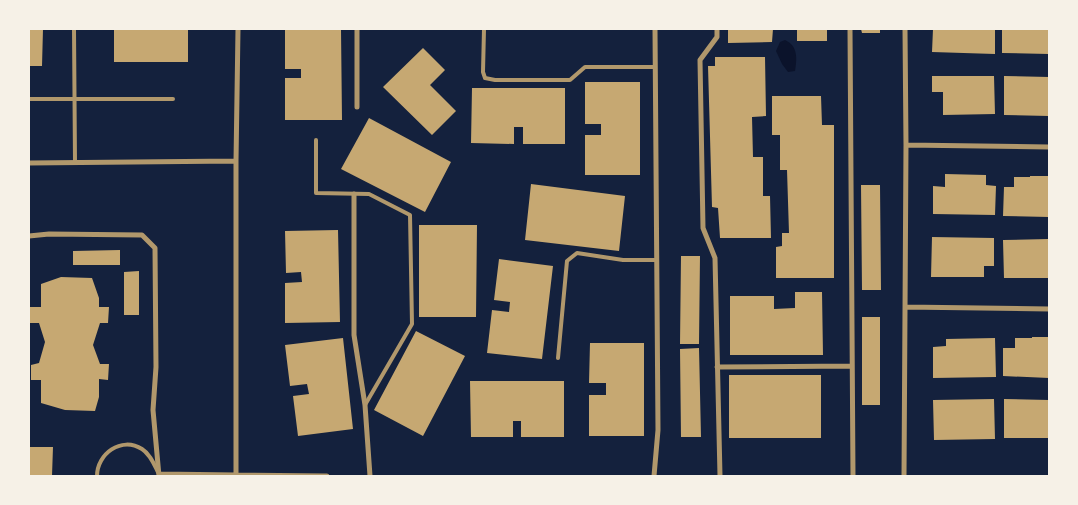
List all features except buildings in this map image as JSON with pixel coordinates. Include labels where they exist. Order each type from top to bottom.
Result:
[{"type":"street","points":[[236,476],[238,29]]},
{"type":"street","points":[[357,29],[357,107]]},
{"type":"street","points":[[654,476],[658,430],[655,29]]},
{"type":"street","points":[[717,29],[717,37],[700,60],[703,228],[715,258],[720,476]]},
{"type":"street","points":[[850,29],[853,476]]},
{"type":"street","points":[[904,476],[905,29]]},
{"type":"street","points":[[906,145],[1049,147]]},
{"type":"street","points":[[29,163],[236,161]]},
{"type":"street","points":[[354,194],[354,335],[364,405],[370,476]]},
{"type":"street","points":[[29,236],[48,234],[142,235],[155,248],[156,367],[153,410],[159,476],[327,476]]},
{"type":"street","points":[[905,306],[1049,310]]},
{"type":"street","points":[[717,367],[852,366]]},
{"type":"lane","points":[[74,29],[75,162]]},
{"type":"lane","points":[[484,29],[482,72],[485,78],[495,80],[570,80],[585,67],[655,67]]},
{"type":"lane","points":[[29,99],[173,99]]},
{"type":"lane","points":[[316,140],[316,193],[369,194],[410,215],[412,324],[364,405]]},
{"type":"lane","points":[[558,358],[567,261],[577,253],[623,260],[656,260]]},
{"type":"lane","points":[[97,476],[100,461],[105,453],[123,445],[142,449],[149,456],[159,476]]},
{"type":"water","points":[[785,40],[796,53],[795,71],[788,72],[776,51],[780,42]]}]
